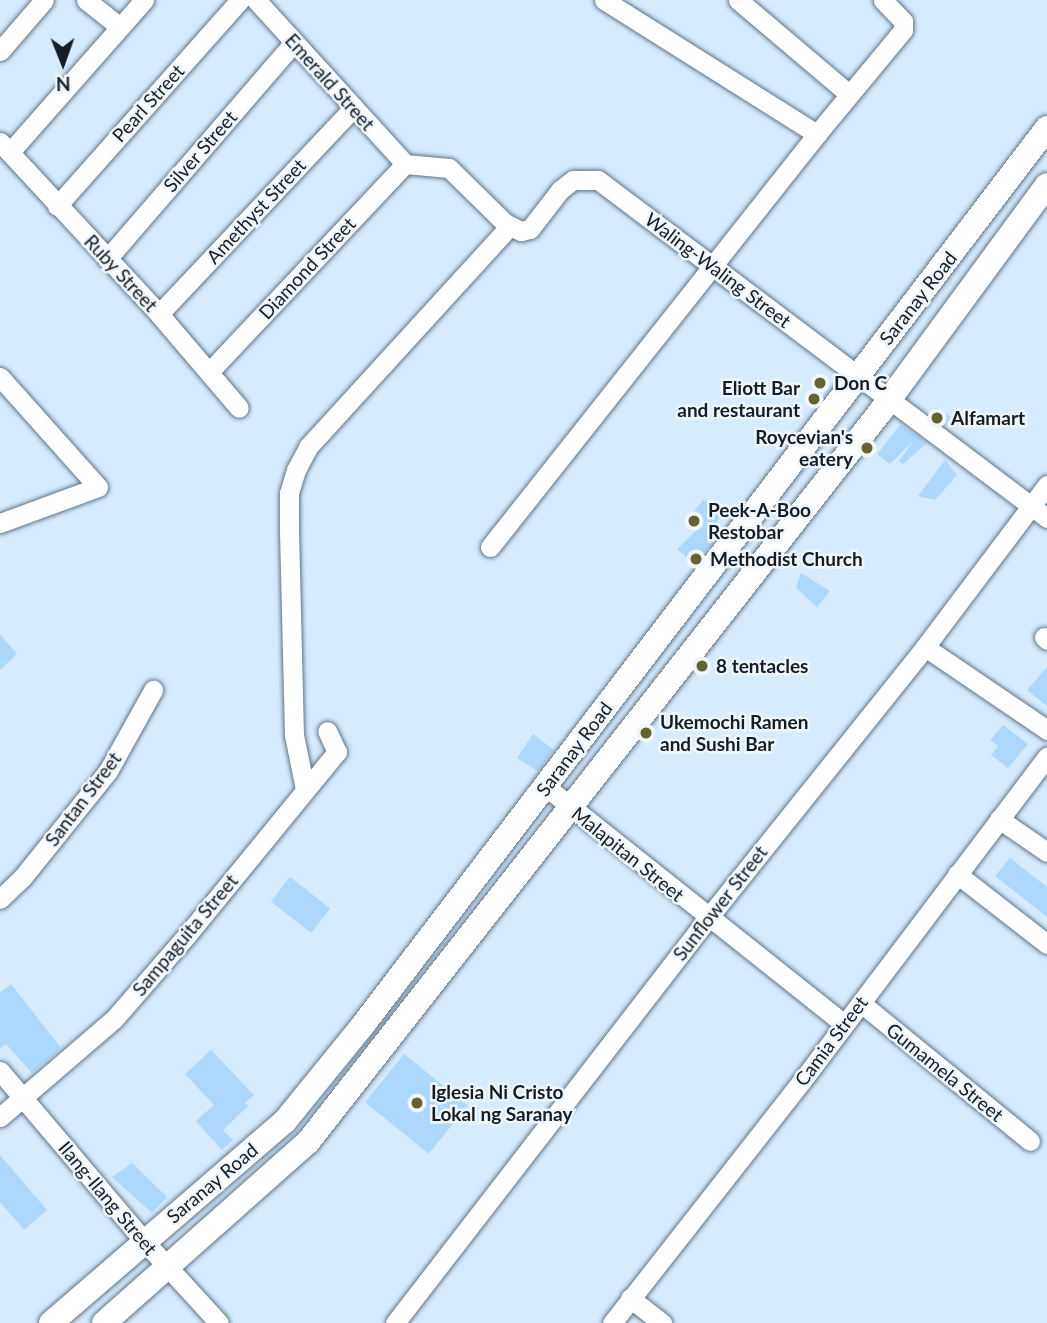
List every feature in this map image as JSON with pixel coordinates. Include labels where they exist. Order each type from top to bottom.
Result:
[{"type":"street","points":[[0,51],[44,0]]},
{"type":"street","points":[[86,0],[120,27]]},
{"type":"street","points":[[5,147],[144,0]]},
{"type":"street","name":"Pearl Street","points":[[57,206],[240,0]]},
{"type":"street","name":"Emerald Street","points":[[256,0],[405,164]]},
{"type":"street","points":[[604,0],[817,134]]},
{"type":"street","points":[[738,0],[849,94]]},
{"type":"street","points":[[490,547],[711,263],[904,30],[903,21],[883,0]]},
{"type":"street","name":"Silver Street","points":[[107,259],[294,42]]},
{"type":"street","name":"Amethyst Street","points":[[159,314],[354,107]]},
{"type":"street","name":"Saranay Road","points":[[51,1323],[285,1121],[363,1025],[1047,128]]},
{"type":"street","name":"Ruby Street","points":[[5,147],[159,314],[239,408]]},
{"type":"street","points":[[305,789],[294,735],[289,494],[296,470],[308,447],[509,227],[449,168],[405,164]]},
{"type":"street","name":"Diamond Street","points":[[210,371],[405,164]]},
{"type":"street","name":"Waling-Waling Street","points":[[509,227],[521,231],[530,229],[560,190],[573,180],[598,180],[1047,519]]},
{"type":"street","name":"Saranay Road","points":[[104,1323],[308,1142],[890,400],[1047,185]]},
{"type":"street","points":[[0,377],[97,487],[0,523]]},
{"type":"street","name":"Sunflower Street","points":[[395,1323],[708,918],[925,647],[1047,485]]},
{"type":"street","points":[[925,647],[1047,730]]},
{"type":"street","name":"Santan Street","points":[[0,899],[22,878],[108,771],[153,690]]},
{"type":"street","name":"Sampaguita Street","points":[[0,1117],[114,1019],[187,935],[337,752],[327,732]]},
{"type":"street","name":"Camia Street","points":[[612,1323],[861,1003],[1047,757]]},
{"type":"street","name":"Malapitan Street","points":[[545,786],[844,1024]]},
{"type":"street","points":[[999,819],[1047,852]]},
{"type":"street","points":[[957,874],[1047,944]]},
{"type":"street","name":"Gumamela Street","points":[[861,1003],[1030,1141]]},
{"type":"street","name":"Ilang-Ilang Street","points":[[0,1071],[144,1241],[219,1323]]},
{"type":"street","points":[[631,1298],[662,1323]]},
{"type":"building","points":[[936,407],[951,417],[945,426],[931,415]]},
{"type":"building","points":[[901,424],[927,443],[903,464],[899,461],[913,441],[890,464],[877,454]]},
{"type":"building","points":[[945,460],[957,475],[935,500],[918,496]]},
{"type":"building","points":[[704,499],[720,508],[725,506],[707,542],[711,544],[695,565],[677,549],[703,524],[690,516]]},
{"type":"building","points":[[801,573],[830,591],[817,607],[796,588]]},
{"type":"building","points":[[0,634],[17,654],[0,670]]},
{"type":"building","points":[[1047,667],[1047,706],[1027,690]]},
{"type":"building","points":[[1003,725],[1028,744],[1008,768],[991,755],[998,746],[990,740]]},
{"type":"building","points":[[533,734],[554,750],[538,771],[517,758]]},
{"type":"building","points":[[1010,858],[1047,887],[1047,917],[995,876]]},
{"type":"building","points":[[290,877],[330,908],[311,933],[271,901]]},
{"type":"building","points":[[11,984],[61,1048],[32,1073],[6,1044],[0,1049],[0,993]]},
{"type":"building","points":[[211,1050],[254,1095],[245,1103],[248,1106],[223,1130],[233,1140],[222,1150],[196,1121],[214,1105],[185,1074]]},
{"type":"building","name":"Iglesia Ni Cristo Lokal ng Saranay","points":[[404,1054],[468,1106],[429,1154],[365,1102]]},
{"type":"building","points":[[0,1155],[47,1210],[24,1230],[0,1202]]},
{"type":"building","points":[[132,1163],[167,1197],[152,1213],[112,1177]]},
{"type":"place","name":"Don C","points":[[820,383]]},
{"type":"place","name":"Eliott Bar and restaurant","points":[[814,399]]},
{"type":"place","name":"Alfamart","points":[[937,418]]},
{"type":"place","name":"Roycevian's eatery","points":[[867,448]]},
{"type":"place","name":"Peek-A-Boo Restobar","points":[[694,521]]},
{"type":"place","name":"Methodist Church","points":[[696,559]]},
{"type":"place","name":"8 tentacles","points":[[702,666]]},
{"type":"place","name":"Ukemochi Ramen and Sushi Bar","points":[[646,733]]},
{"type":"place","name":"Iglesia Ni Cristo Lokal ng Saranay","points":[[417,1103]]}]
